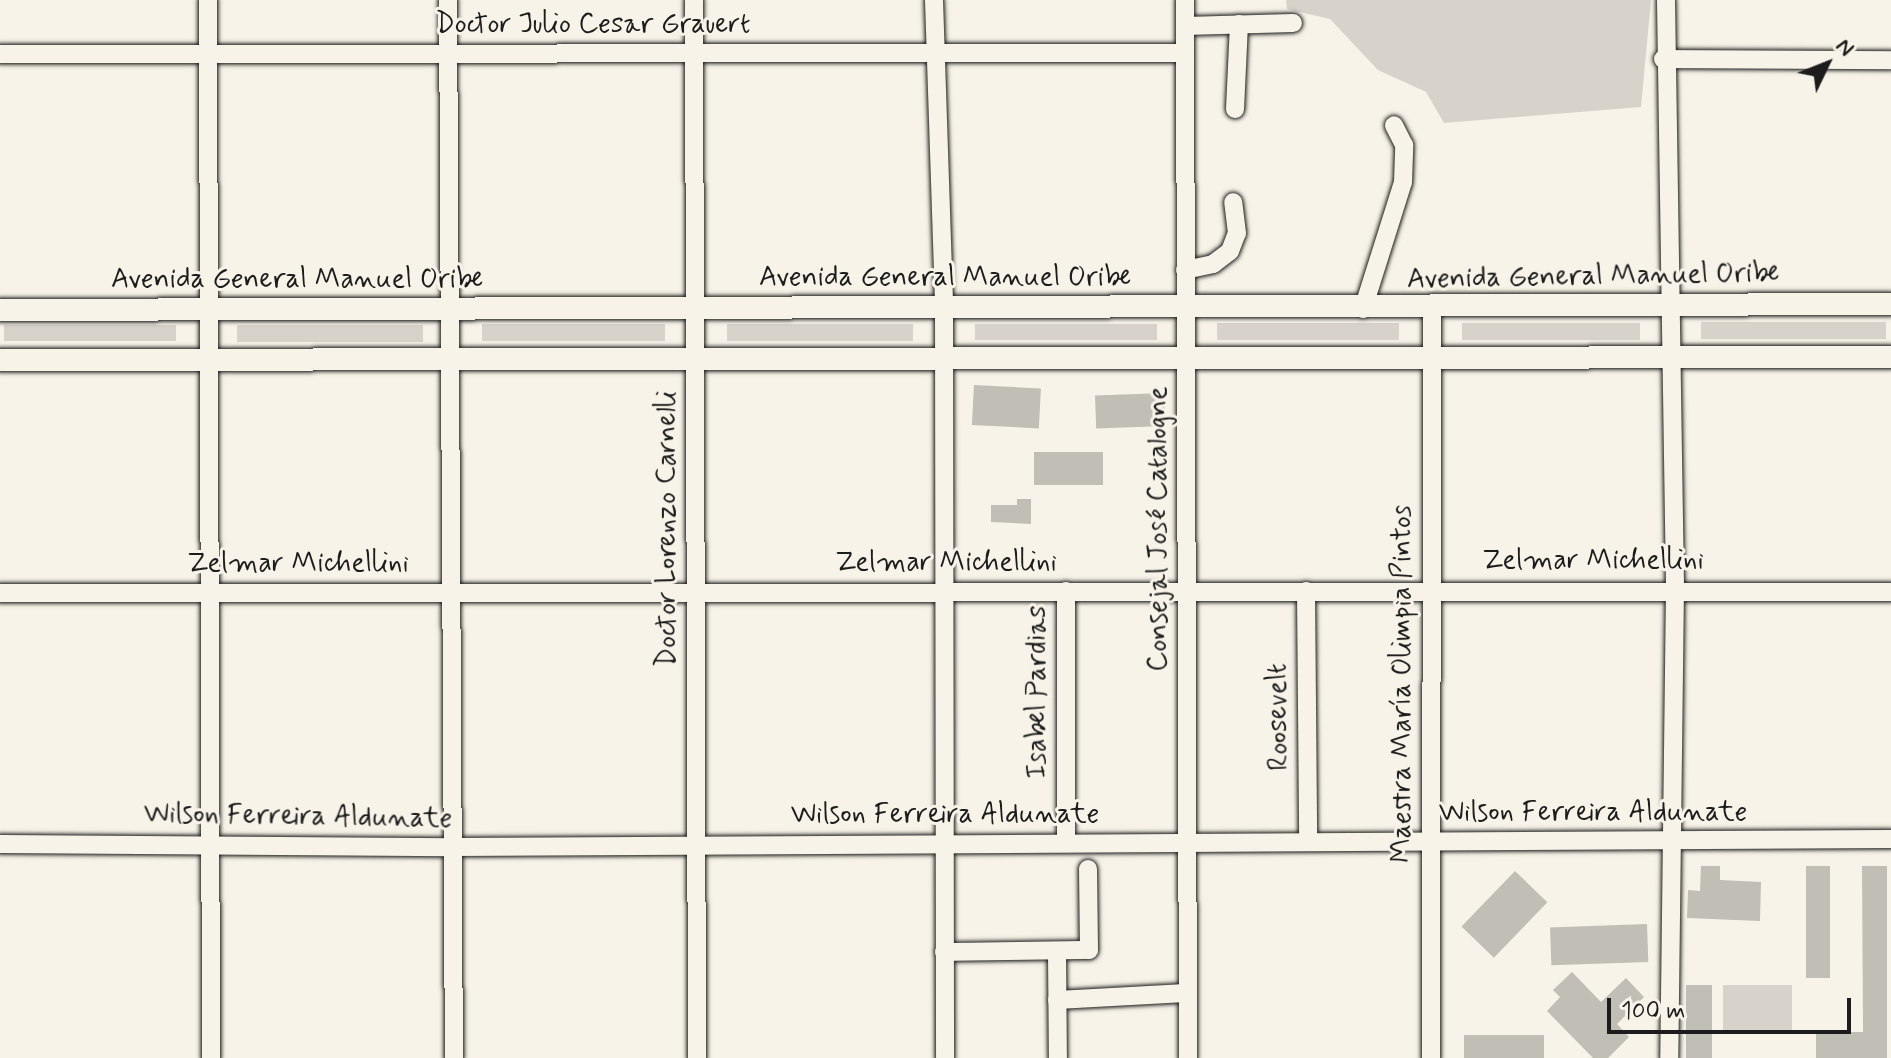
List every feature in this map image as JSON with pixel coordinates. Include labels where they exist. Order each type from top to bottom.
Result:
[{"type":"main road","name":"Avenida General Manuel Oribe","points":[[0,310],[1432,309],[1891,304]]},
{"type":"main road","points":[[0,360],[1891,357]]},
{"type":"street","points":[[208,0],[211,1058]]},
{"type":"street","points":[[448,0],[454,1058]]},
{"type":"street","name":"Doctor Lorenzo Carnelli","points":[[694,0],[697,1058]]},
{"type":"street","points":[[934,0],[933,54],[944,308],[945,1058]]},
{"type":"street","name":"Consejal José Catalogne","points":[[1185,0],[1188,1058]]},
{"type":"street","points":[[1666,0],[1663,59],[1675,588],[1669,1058]]},
{"type":"street","points":[[1185,26],[1293,23]]},
{"type":"street","points":[[1235,109],[1239,24]]},
{"type":"street","name":"Doctor Julio Cesar Grauert","points":[[0,54],[1185,53]]},
{"type":"street","points":[[1663,59],[1891,60]]},
{"type":"street","points":[[1363,309],[1403,182],[1404,145],[1394,125]]},
{"type":"street","points":[[1185,270],[1213,264],[1230,251],[1237,233],[1233,202]]},
{"type":"street","name":"Maestra María Olimpia Pintos","points":[[1431,1058],[1432,309]]},
{"type":"street","name":"Zelmar Michellini","points":[[0,593],[1675,588],[1891,592]]},
{"type":"street","name":"Isabel Pardias","points":[[1066,591],[1066,842]]},
{"type":"street","name":"Roosevelt","points":[[1306,591],[1308,842]]},
{"type":"street","name":"Wilson Ferreira Aldunate","points":[[0,844],[453,847],[1891,839]]},
{"type":"street","points":[[944,952],[1057,953],[1089,950],[1088,869]]},
{"type":"street","points":[[1057,953],[1058,1058]]},
{"type":"street","points":[[1057,1000],[1186,993]]},
{"type":"shaded area","points":[[1286,0],[1651,0],[1641,107],[1444,123],[1426,92],[1378,70],[1330,19],[1287,9]]},
{"type":"shaded area","points":[[1701,322],[1886,322],[1886,339],[1701,339]]},
{"type":"shaded area","points":[[1217,323],[1399,323],[1399,340],[1217,340]]},
{"type":"shaded area","points":[[1462,323],[1640,323],[1640,340],[1462,340]]},
{"type":"shaded area","points":[[482,324],[665,324],[665,341],[482,341]]},
{"type":"shaded area","points":[[727,324],[913,324],[913,341],[727,341]]},
{"type":"shaded area","points":[[975,324],[1157,324],[1157,340],[975,340]]},
{"type":"shaded area","points":[[4,325],[176,325],[176,341],[4,341]]},
{"type":"shaded area","points":[[237,325],[423,325],[423,342],[237,342]]},
{"type":"shaded area","points":[[1723,985],[1792,985],[1792,1030],[1723,1030]]},
{"type":"building","points":[[974,385],[1041,389],[1039,428],[972,425]]},
{"type":"building","points":[[1164,393],[1165,426],[1096,428],[1095,395]]},
{"type":"building","points":[[1034,452],[1103,452],[1103,485],[1034,485]]},
{"type":"building","points":[[1017,499],[1031,499],[1031,524],[991,522],[991,505],[1017,505]]},
{"type":"building","points":[[1701,866],[1720,866],[1720,880],[1761,882],[1760,921],[1687,918],[1688,890],[1700,891]]},
{"type":"building","points":[[1806,866],[1830,866],[1830,978],[1806,978]]},
{"type":"building","points":[[1862,866],[1887,866],[1887,1058],[1816,1058],[1816,1032],[1863,1032]]},
{"type":"building","points":[[1515,871],[1547,902],[1494,958],[1462,926]]},
{"type":"building","points":[[1647,924],[1648,962],[1551,965],[1550,927]]},
{"type":"building","points":[[1572,972],[1601,1002],[1626,978],[1644,997],[1617,1024],[1629,1037],[1608,1058],[1593,1058],[1547,1011],[1560,997],[1553,990]]},
{"type":"building","points":[[1686,985],[1712,985],[1712,1058],[1686,1058]]},
{"type":"building","points":[[1464,1035],[1544,1035],[1544,1058],[1464,1058]]}]
